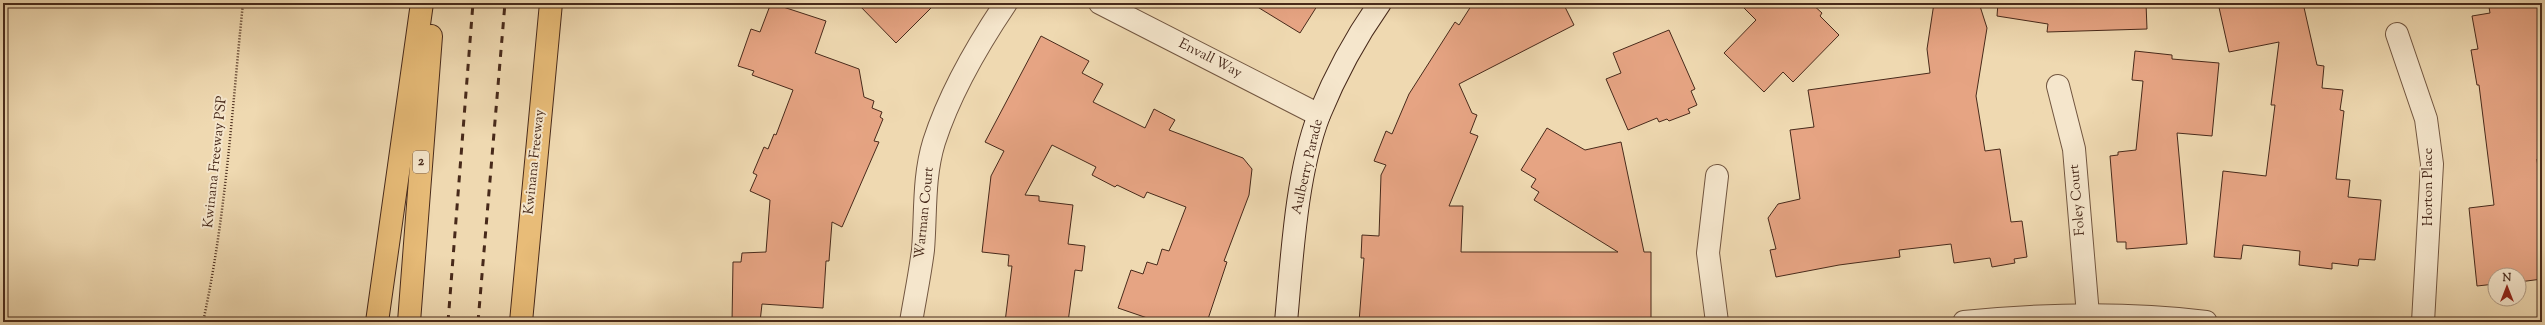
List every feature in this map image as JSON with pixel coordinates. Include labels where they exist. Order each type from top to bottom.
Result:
[{"type":"highway","points":[[377,322],[422,3]]},
{"type":"highway","name":"2","points":[[409,322],[433,3]]},
{"type":"highway","name":"Kwinana Freeway","points":[[521,322],[529,224],[551,3]]},
{"type":"highway","points":[[529,224],[532,322]]},
{"type":"street","name":"Warman Court","points":[[911,322],[923,250],[925,186],[934,143],[955,90],[981,40],[1006,3]]},
{"type":"street","name":"Envall Way","points":[[1100,3],[1319,115]]},
{"type":"street","name":"Aulberry Parade","points":[[1286,322],[1294,230],[1310,145],[1319,115],[1352,49],[1380,3]]},
{"type":"street","name":"Horton Place","points":[[2397,34],[2426,119],[2432,164],[2423,322]]},
{"type":"street","name":"Foley Court","points":[[2058,86],[2074,149],[2088,315]]},
{"type":"street","points":[[1717,176],[1708,253],[1717,322]]},
{"type":"street","points":[[1964,322],[2088,315],[2159,316],[2206,322]]},
{"type":"path","name":"Kwinana Freeway PSP","points":[[203,322],[212,282],[225,187],[242,3]]},
{"type":"building","points":[[771,3],[826,21],[815,53],[859,69],[864,97],[874,101],[872,108],[882,112],[880,117],[883,119],[874,141],[879,142],[842,227],[832,222],[829,261],[826,261],[823,308],[762,304],[760,322],[732,322],[733,262],[741,262],[742,253],[766,252],[770,200],[750,191],[757,175],[753,173],[764,147],[768,149],[774,134],[776,135],[793,90],[752,75],[754,71],[738,66],[751,29],[760,32]]},
{"type":"building","points":[[857,3],[936,3],[896,43]]},
{"type":"building","points":[[1251,3],[1319,3],[1300,33]]},
{"type":"building","points":[[1473,3],[1563,3],[1574,25],[1459,84],[1472,113],[1477,115],[1470,133],[1478,136],[1449,206],[1463,206],[1461,252],[1618,252],[1534,200],[1539,192],[1531,187],[1536,179],[1521,170],[1547,128],[1585,150],[1621,142],[1644,252],[1651,252],[1651,320],[1631,320],[1631,322],[1359,322],[1364,258],[1361,258],[1362,235],[1379,236],[1381,175],[1386,165],[1374,161],[1386,131],[1392,134],[1409,94],[1455,22],[1459,25]]},
{"type":"building","points":[[1739,3],[1811,3],[1822,13],[1820,16],[1839,35],[1793,82],[1783,72],[1764,92],[1724,53],[1756,20]]},
{"type":"building","points":[[1934,3],[1979,3],[1987,28],[1976,96],[1985,151],[2000,149],[2011,222],[2022,221],[2027,257],[2014,259],[2015,263],[1992,267],[1990,258],[1954,263],[1951,244],[1899,250],[1900,257],[1839,265],[1776,277],[1770,250],[1776,249],[1768,218],[1778,204],[1800,199],[1790,130],[1814,127],[1808,90],[1930,73],[1927,49]]},
{"type":"building","points":[[1998,3],[2146,3],[2147,29],[2047,32],[2048,24],[1997,16]]},
{"type":"building","points":[[2218,3],[2303,3],[2317,65],[2324,66],[2322,88],[2343,90],[2340,110],[2344,111],[2336,179],[2350,180],[2348,197],[2381,200],[2375,260],[2359,259],[2358,266],[2332,263],[2332,269],[2299,265],[2300,251],[2243,245],[2241,259],[2214,257],[2223,171],[2266,176],[2275,105],[2271,105],[2279,42],[2229,52]]},
{"type":"building","points":[[2514,3],[2542,3],[2542,158],[2537,159],[2542,207],[2542,279],[2527,281],[2527,267],[2487,267],[2487,285],[2477,286],[2469,208],[2494,205],[2479,85],[2477,85],[2471,50],[2478,49],[2472,16],[2490,13],[2489,7]]},
{"type":"building","points":[[1669,30],[1695,89],[1691,91],[1697,105],[1688,109],[1690,113],[1669,121],[1667,119],[1659,122],[1657,118],[1628,130],[1606,79],[1621,73],[1613,53]]},
{"type":"building","points":[[1041,36],[1089,61],[1082,73],[1103,84],[1093,102],[1145,128],[1154,109],[1175,120],[1169,130],[1243,158],[1252,169],[1249,195],[1224,261],[1227,262],[1207,322],[1159,322],[1118,308],[1131,270],[1143,274],[1147,262],[1157,265],[1162,249],[1169,251],[1186,207],[1147,192],[1144,198],[1117,185],[1115,187],[1092,175],[1096,167],[1052,145],[1025,195],[1039,196],[1039,201],[1073,205],[1068,244],[1085,246],[1082,271],[1075,270],[1068,322],[1005,322],[1012,266],[1008,266],[1009,255],[982,252],[991,176],[1004,151],[985,142]]},
{"type":"building","points":[[2135,51],[2172,55],[2172,59],[2219,63],[2212,136],[2177,133],[2187,244],[2126,249],[2126,242],[2117,242],[2110,156],[2118,155],[2118,152],[2136,150],[2143,81],[2132,80]]},
{"type":"railway","points":[[448,322],[473,3]]},
{"type":"railway","points":[[478,322],[505,3]]}]
